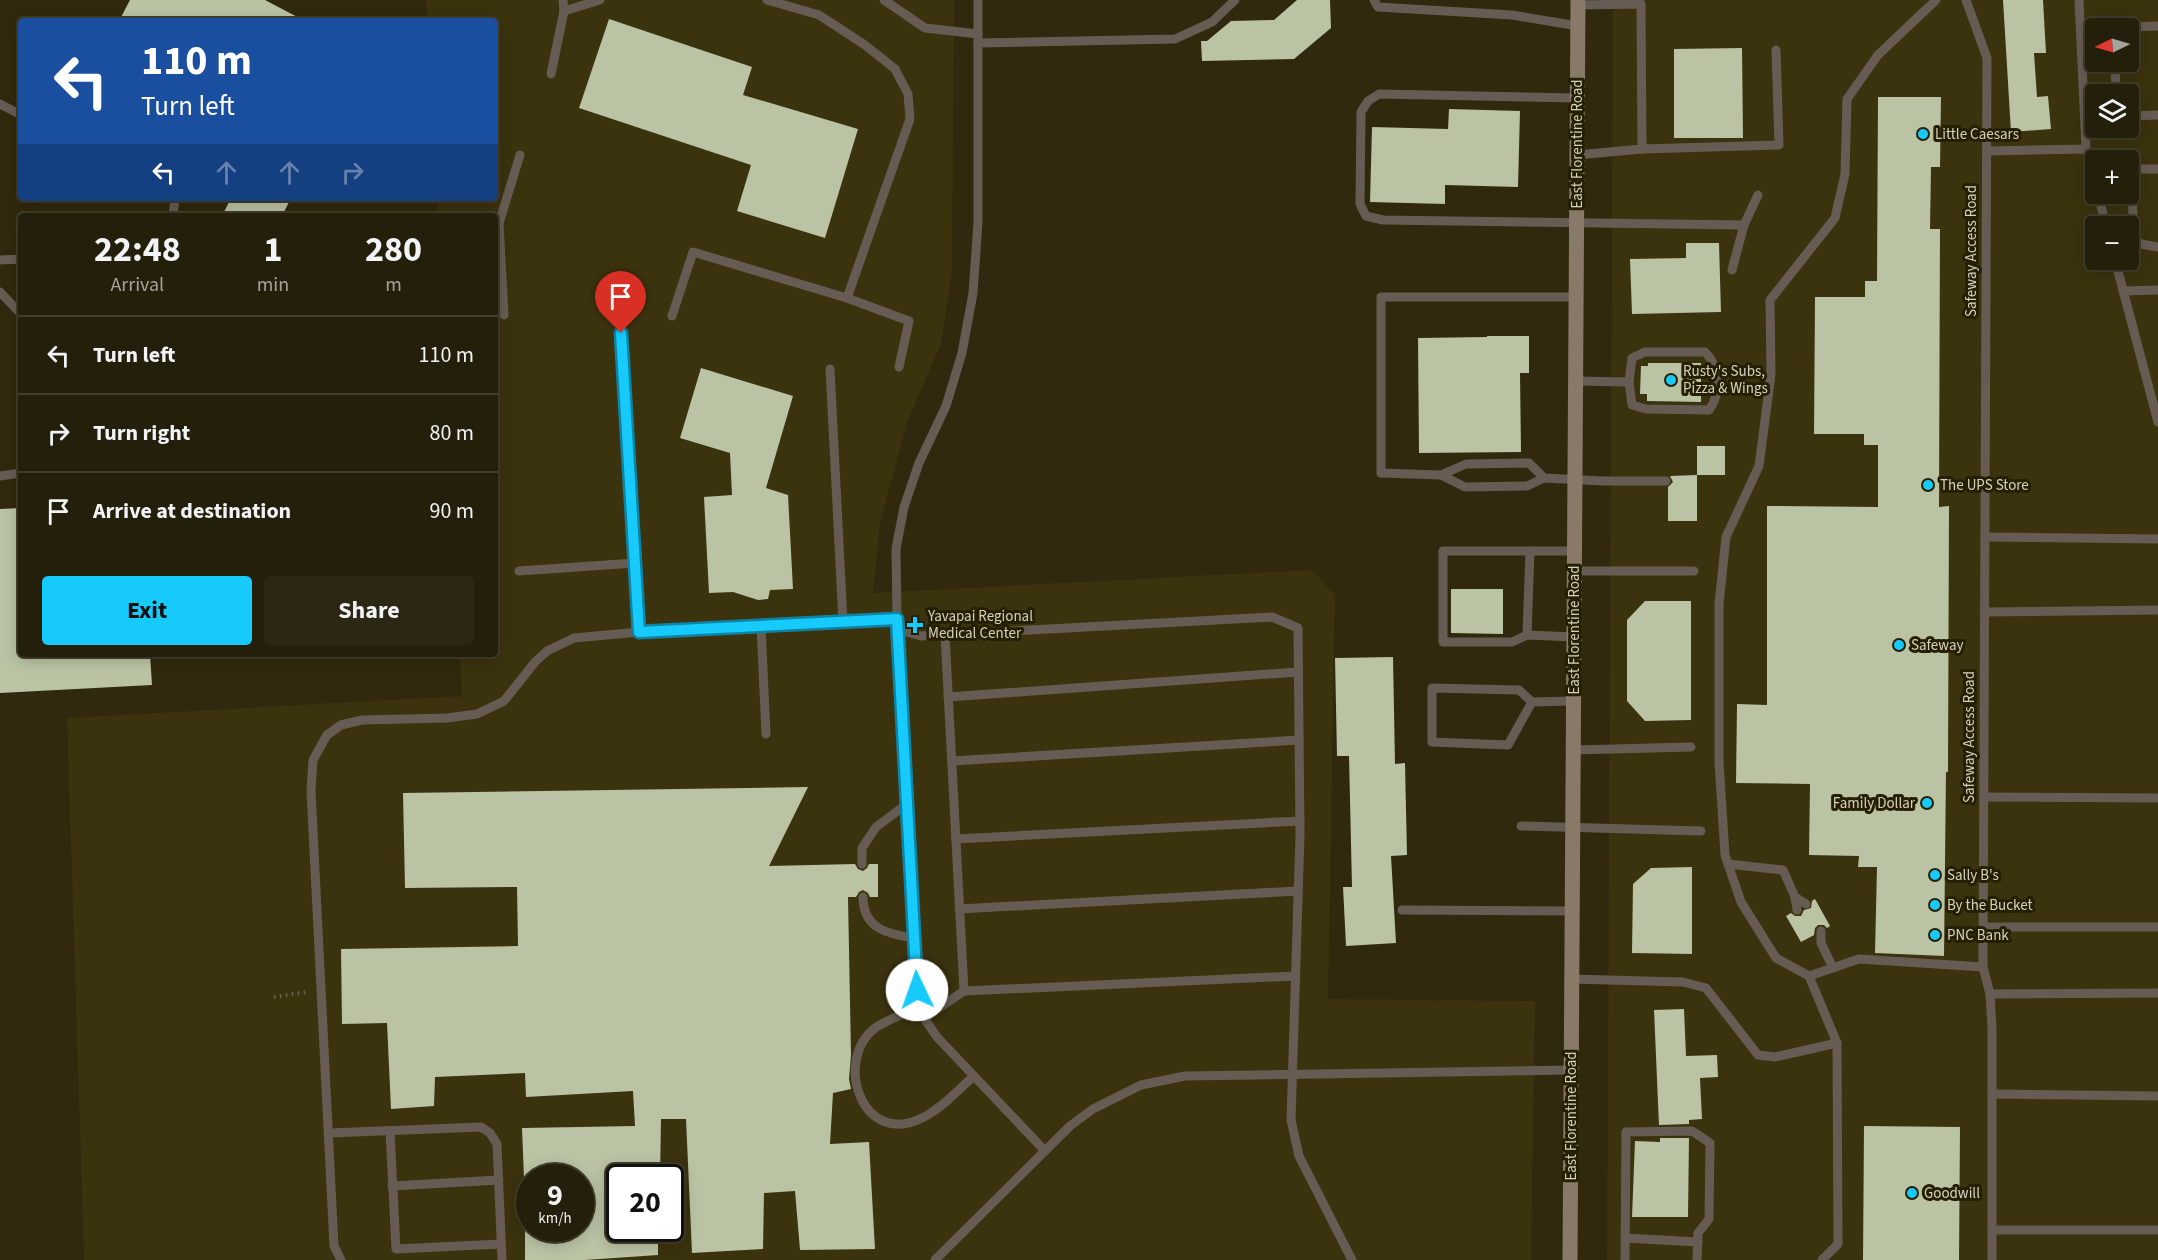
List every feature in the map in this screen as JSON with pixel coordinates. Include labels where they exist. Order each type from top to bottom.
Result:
[{"type":"street","name":"East Florentine Road","points":[[1570,1260],[1578,2]]},
{"type":"lane","points":[[551,74],[564,11],[563,0]]},
{"type":"lane","points":[[564,11],[600,0]]},
{"type":"lane","points":[[767,0],[794,4],[819,15],[865,45],[895,69],[908,94],[910,119],[847,298]]},
{"type":"lane","points":[[884,0],[925,28],[978,38],[1175,39],[1212,22],[1235,0]]},
{"type":"lane","points":[[978,0],[978,222],[973,293],[962,353],[946,405],[919,463],[904,507],[897,549],[897,619],[917,990],[924,1018],[937,1037],[1045,1151]]},
{"type":"lane","points":[[1374,0],[1377,7],[1512,15],[1578,26]]},
{"type":"lane","points":[[1822,1260],[1838,1244],[1836,1043],[1809,976],[1776,958],[1741,902],[1725,855],[1719,762],[1719,604],[1726,537],[1759,466],[1771,374],[1770,300],[1835,218],[1845,174],[1847,99],[1878,55],[1936,0]]},
{"type":"lane","name":"Safeway Access Road","points":[[1966,0],[1987,58],[1983,967],[1990,994],[1992,1028],[1992,1260]]},
{"type":"lane","points":[[1987,151],[2086,149],[2079,0]]},
{"type":"lane","points":[[1578,2],[1641,4],[1642,149]]},
{"type":"lane","points":[[2139,27],[2158,26]]},
{"type":"lane","points":[[2080,29],[2085,29]]},
{"type":"lane","points":[[1577,155],[1642,149],[1779,145],[1776,50]]},
{"type":"lane","points":[[1577,98],[1378,94],[1368,101],[1361,112],[1360,204],[1366,216],[1383,220],[1744,225]]},
{"type":"lane","points":[[0,104],[18,113]]},
{"type":"lane","points":[[2139,116],[2158,115]]},
{"type":"lane","points":[[504,315],[499,224],[520,155]]},
{"type":"lane","points":[[2139,169],[2158,169]]},
{"type":"lane","points":[[1732,270],[1744,225],[1758,195]]},
{"type":"lane","points":[[2132,204],[2134,238],[2141,244],[2158,247]]},
{"type":"lane","points":[[672,316],[693,252],[847,298],[909,321],[899,367]]},
{"type":"lane","points":[[0,260],[18,259]]},
{"type":"lane","points":[[2118,270],[2158,420]]},
{"type":"lane","points":[[2123,291],[2158,290]]},
{"type":"lane","points":[[0,292],[18,311]]},
{"type":"lane","points":[[1576,297],[1381,297],[1381,473],[1442,475],[1465,487],[1527,486],[1544,478],[1666,481]]},
{"type":"lane","points":[[620,314],[639,632]]},
{"type":"lane","points":[[1645,352],[1705,352],[1713,360],[1716,372],[1714,403],[1709,410],[1646,409],[1632,405],[1629,382],[1632,358],[1645,352]]},
{"type":"lane","points":[[830,369],[843,622]]},
{"type":"lane","points":[[1576,381],[1629,382]]},
{"type":"lane","points":[[1442,475],[1466,464],[1529,463],[1544,478]]},
{"type":"lane","points":[[0,477],[18,474]]},
{"type":"lane","points":[[1985,537],[2158,539]]},
{"type":"lane","points":[[1574,637],[1527,635],[1512,642],[1443,642],[1443,551],[1575,551]]},
{"type":"lane","points":[[1527,635],[1530,551]]},
{"type":"lane","points":[[519,571],[635,563]]},
{"type":"lane","points":[[1574,571],[1694,571]]},
{"type":"lane","points":[[1985,612],[2158,610]]},
{"type":"lane","points":[[897,619],[907,632],[921,636],[1272,617],[1298,628],[1300,821],[1291,1120],[1299,1156],[1352,1260]]},
{"type":"lane","points":[[341,1260],[334,1246],[311,791],[314,760],[327,735],[341,725],[362,720],[447,718],[477,714],[504,701],[535,662],[547,651],[574,638],[639,632],[897,619]]},
{"type":"lane","points":[[761,626],[766,734]]},
{"type":"lane","points":[[945,635],[964,992]]},
{"type":"lane","points":[[948,697],[1298,672]]},
{"type":"lane","points":[[1532,702],[1508,745],[1432,742],[1432,688],[1520,690],[1532,702],[1574,701]]},
{"type":"lane","points":[[952,761],[1299,740]]},
{"type":"lane","points":[[1574,750],[1691,747]]},
{"type":"lane","points":[[1984,797],[2158,798]]},
{"type":"lane","points":[[862,864],[862,848],[876,827],[907,804]]},
{"type":"lane","points":[[956,839],[1300,821]]},
{"type":"lane","points":[[1521,826],[1701,831]]},
{"type":"lane","points":[[1728,864],[1783,870],[1795,897],[1797,910]]},
{"type":"lane","points":[[959,909],[1298,891]]},
{"type":"lane","points":[[863,897],[863,908],[871,923],[892,934],[915,938]]},
{"type":"lane","points":[[1795,897],[1806,904]]},
{"type":"lane","points":[[1402,910],[1572,911]]},
{"type":"lane","points":[[1983,927],[2158,927]]},
{"type":"lane","points":[[1821,931],[1821,943],[1833,968]]},
{"type":"lane","points":[[1811,937],[1821,943]]},
{"type":"lane","points":[[1809,976],[1859,959],[1983,967]]},
{"type":"lane","points":[[924,1018],[964,992],[1295,976]]},
{"type":"lane","points":[[1572,979],[1683,982],[1706,988],[1758,1055],[1775,1057],[1836,1043]]},
{"type":"lane","points":[[1990,994],[2158,993]]},
{"type":"lane","points":[[921,1006],[875,1028],[861,1045],[856,1069],[856,1087],[865,1107],[874,1117],[887,1122],[900,1123],[922,1118],[940,1106],[974,1076]]},
{"type":"lane","points":[[935,1260],[1070,1126],[1093,1110],[1141,1085],[1185,1076],[1571,1070]]},
{"type":"lane","points":[[1992,1094],[2158,1096]]},
{"type":"lane","points":[[330,1133],[481,1127],[490,1133],[497,1144],[501,1260]]},
{"type":"lane","points":[[390,1131],[396,1249],[501,1244]]},
{"type":"lane","points":[[1625,1260],[1626,1132],[1692,1131],[1710,1143],[1709,1220],[1698,1233],[1697,1260]]},
{"type":"lane","points":[[392,1186],[499,1180]]},
{"type":"lane","points":[[1992,1230],[2158,1230]]},
{"type":"lane","points":[[1625,1238],[1698,1242]]},
{"type":"path","points":[[274,997],[322,991]]},
{"type":"shaded area","name":"Yavapai Regional Medical Center","points":[[426,0],[954,0],[952,272],[941,344],[908,420],[880,523],[873,593],[1312,570],[1335,595],[1328,999],[1535,1001],[1531,1260],[84,1260],[67,718],[462,696],[460,657],[498,657],[498,213],[438,213],[437,201],[498,201],[498,18],[427,18]]},
{"type":"shaded area","points":[[1613,0],[2158,0],[2158,1260],[1607,1260]]},
{"type":"building","points":[[130,0],[265,0],[299,18],[121,18]]},
{"type":"building","points":[[1297,0],[1330,0],[1331,28],[1294,59],[1202,61],[1201,41],[1207,41],[1231,21],[1274,20]]},
{"type":"building","points":[[2003,0],[2043,0],[2046,53],[2034,53],[2037,97],[2048,96],[2051,129],[2011,132]]},
{"type":"building","points":[[609,19],[752,67],[743,95],[858,129],[825,238],[737,211],[751,165],[579,108]]},
{"type":"building","points":[[1742,48],[1743,138],[1674,138],[1674,49]]},
{"type":"building","points":[[1878,97],[1941,97],[1940,167],[1931,167],[1930,229],[1940,229],[1939,507],[1949,506],[1948,772],[1946,772],[1944,956],[1875,953],[1877,867],[1858,867],[1859,856],[1809,855],[1810,784],[1736,783],[1737,704],[1767,705],[1767,506],[1878,507],[1878,445],[1864,445],[1864,434],[1814,434],[1815,297],[1865,297],[1865,281],[1877,281]]},
{"type":"building","points":[[1449,109],[1520,111],[1518,187],[1445,185],[1445,204],[1370,202],[1372,127],[1448,129]]},
{"type":"building","points":[[230,201],[290,201],[284,213],[224,213]]},
{"type":"building","points":[[1686,243],[1719,243],[1721,312],[1632,314],[1630,259],[1686,258]]},
{"type":"building","points":[[1529,336],[1529,373],[1520,373],[1521,452],[1419,453],[1418,338]]},
{"type":"building","name":"Rusty's Subs, Pizza & Wings","points":[[1648,363],[1701,363],[1701,402],[1647,401],[1647,394],[1640,394],[1641,366],[1648,366]]},
{"type":"building","points":[[701,368],[793,396],[766,488],[788,495],[793,589],[770,590],[768,599],[758,600],[733,592],[709,593],[704,497],[732,495],[730,453],[680,438]]},
{"type":"building","points":[[1697,446],[1725,446],[1725,475],[1697,475]]},
{"type":"building","points":[[1697,475],[1697,521],[1668,521],[1668,487],[1673,482],[1670,476]]},
{"type":"building","points":[[18,508],[18,657],[150,657],[152,685],[0,693],[0,509]]},
{"type":"building","points":[[1451,589],[1503,589],[1503,634],[1451,633]]},
{"type":"building","points":[[1645,601],[1691,601],[1691,720],[1645,721],[1627,701],[1627,620]]},
{"type":"building","points":[[1393,657],[1395,764],[1405,763],[1407,855],[1391,856],[1396,943],[1346,946],[1343,887],[1352,887],[1349,756],[1337,756],[1335,658]]},
{"type":"building","points":[[808,787],[769,866],[855,864],[863,871],[869,864],[878,864],[878,897],[870,897],[863,890],[856,897],[848,897],[851,1055],[849,1079],[851,1089],[833,1093],[830,1144],[869,1142],[875,1249],[800,1250],[795,1191],[764,1193],[763,1249],[692,1253],[686,1119],[661,1119],[660,1164],[606,1164],[606,1242],[658,1242],[658,1255],[585,1260],[525,1260],[525,1242],[594,1242],[594,1164],[523,1164],[522,1128],[635,1126],[633,1091],[526,1097],[525,1073],[435,1077],[434,1106],[391,1109],[387,1023],[342,1024],[341,949],[518,946],[517,887],[405,888],[403,793]]},
{"type":"building","points":[[1692,867],[1692,954],[1632,953],[1633,884],[1651,868]]},
{"type":"building","points":[[1815,899],[1830,926],[1827,928],[1824,925],[1818,925],[1814,935],[1801,942],[1786,916],[1791,913],[1801,916],[1804,910],[1811,908],[1812,901]]},
{"type":"building","points":[[1684,1009],[1686,1056],[1717,1055],[1718,1077],[1700,1078],[1702,1119],[1689,1120],[1689,1124],[1659,1125],[1654,1010]]},
{"type":"building","name":"Goodwill","points":[[1864,1126],[1960,1127],[1959,1260],[1863,1260]]},
{"type":"building","points":[[1660,1138],[1689,1138],[1688,1217],[1632,1217],[1635,1141],[1660,1142]]},
{"type":"place","name":"Little Caesars","points":[[1923,134]]},
{"type":"place","name":"Rusty's Subs, Pizza & Wings","points":[[1671,380]]},
{"type":"place","name":"The UPS Store","points":[[1928,485]]},
{"type":"place","name":"Yavapai Regional Medical Center","points":[[915,625]]},
{"type":"place","name":"Safeway","points":[[1899,645]]},
{"type":"place","name":"Family Dollar","points":[[1927,803]]},
{"type":"place","name":"Sally B's","points":[[1935,875]]},
{"type":"place","name":"By the Bucket","points":[[1935,905]]},
{"type":"place","name":"PNC Bank","points":[[1935,935]]},
{"type":"place","name":"Goodwill","points":[[1912,1193]]},
{"type":"route","points":[[621,333],[639,632],[897,619],[917,990]]}]
